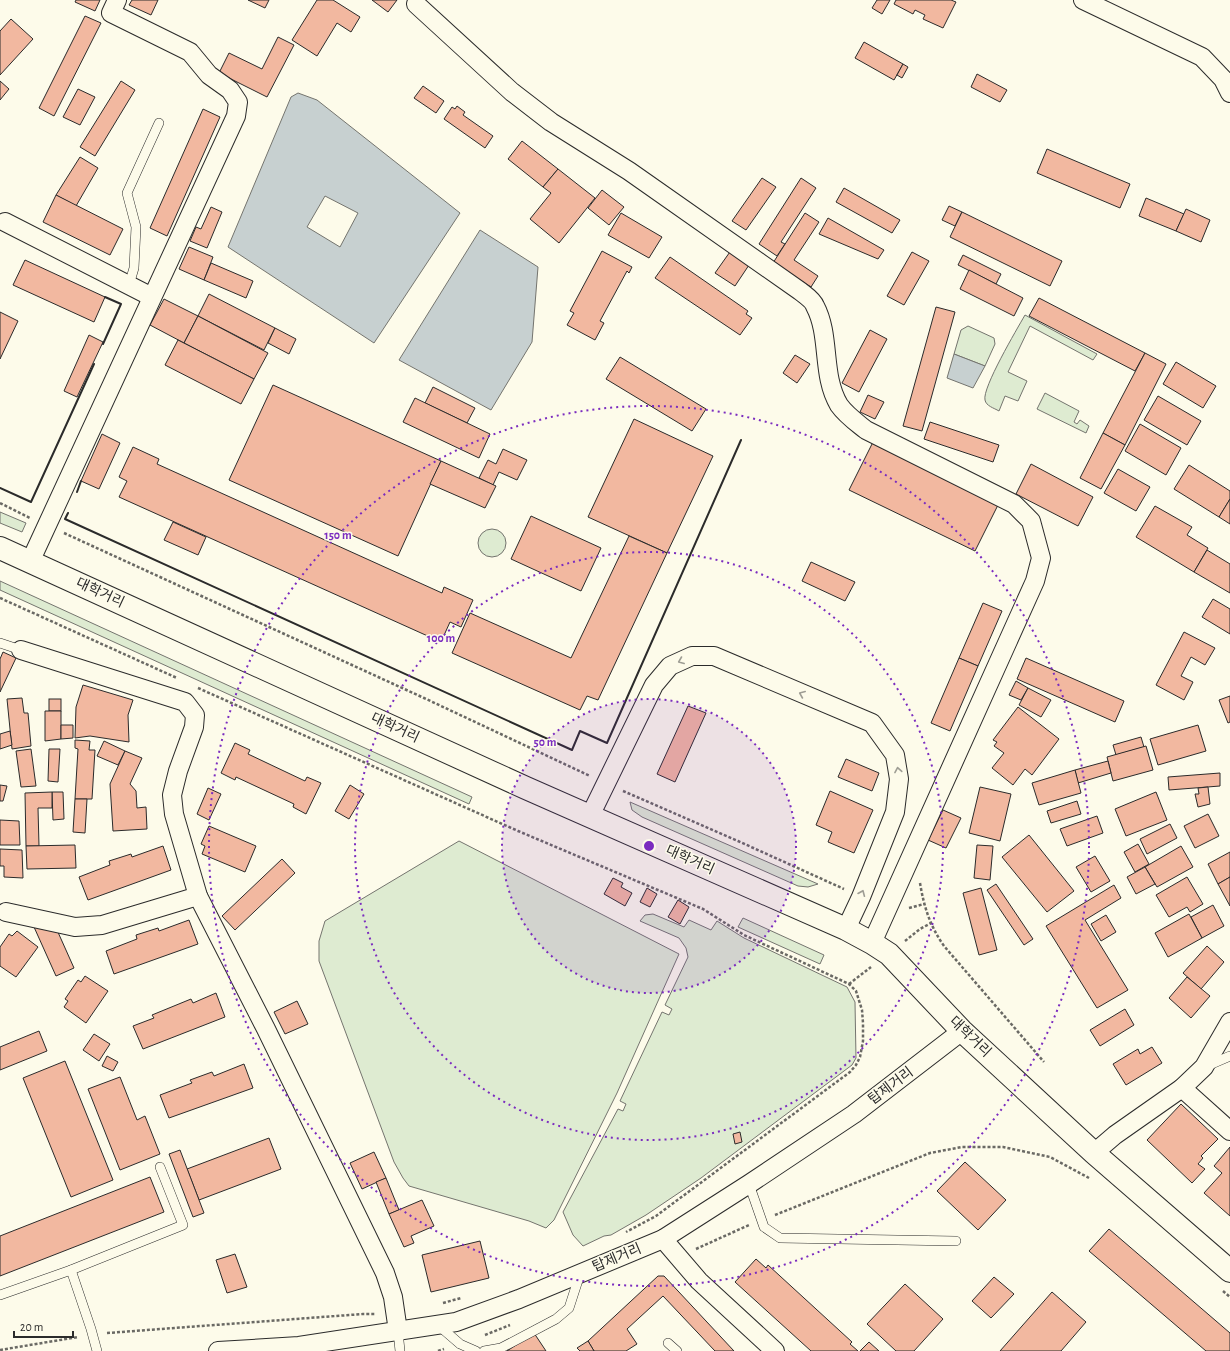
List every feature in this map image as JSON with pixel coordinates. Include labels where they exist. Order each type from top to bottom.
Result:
[{"type":"main road","name":"대학거리","points":[[0,548],[590,816],[846,929],[872,943],[889,954],[962,1031],[1094,1153],[1230,1271]]},
{"type":"street","points":[[30,562],[236,116],[238,102],[230,90],[209,75],[190,52],[111,13],[117,0]]},
{"type":"street","points":[[1082,0],[1202,57],[1223,79],[1230,93]]},
{"type":"street","points":[[416,4],[512,92],[551,122],[629,171],[788,282],[815,305],[822,326],[829,377],[832,388],[840,405],[847,415],[866,430],[1014,504],[1031,521],[1041,558],[1035,581],[872,943]]},
{"type":"street","points":[[5,222],[152,296]]},
{"type":"street","points":[[21,650],[185,702],[195,715],[194,727],[178,771],[172,795],[174,814],[198,896],[266,1029],[385,1273],[397,1322]]},
{"type":"street","points":[[590,816],[654,685],[670,666],[692,656],[714,656],[872,723],[895,755],[899,779],[896,812],[861,897],[846,929]]},
{"type":"street","points":[[6,912],[76,927],[102,925],[198,896]]},
{"type":"street","points":[[1094,1153],[1115,1135],[1182,1088],[1204,1067],[1230,1022]]},
{"type":"street","name":"탑제거리","points":[[218,1351],[299,1346],[397,1322],[438,1325],[456,1322],[519,1299],[663,1239],[854,1114],[962,1031]]},
{"type":"street","points":[[1182,1088],[1230,1131]]},
{"type":"street","points":[[663,1239],[699,1281],[775,1351]]},
{"type":"lane","points":[[129,285],[134,268],[136,227],[127,193],[159,123]]},
{"type":"lane","points":[[0,643],[21,650]]},
{"type":"lane","points":[[1204,1067],[1230,1056]]},
{"type":"lane","points":[[0,1295],[71,1270],[183,1224],[160,1167]]},
{"type":"lane","points":[[749,1184],[764,1228],[780,1238],[956,1241]]},
{"type":"lane","points":[[71,1270],[97,1351]]},
{"type":"lane","points":[[484,1351],[501,1348],[556,1319],[569,1308],[580,1273]]},
{"type":"lane","points":[[397,1322],[400,1351]]},
{"type":"lane","points":[[438,1325],[460,1344],[476,1351]]},
{"type":"lane","points":[[668,1343],[677,1351]]},
{"type":"path","points":[[0,504],[417,694],[605,783],[861,897]]},
{"type":"path","points":[[0,598],[178,678]]},
{"type":"path","points":[[192,685],[510,828],[703,909],[744,935],[828,973],[849,984],[856,991],[862,1010],[863,1041],[860,1057],[850,1072],[656,1216],[620,1235]]},
{"type":"path","points":[[921,876],[920,883],[924,904],[935,934],[1044,1062]]},
{"type":"path","points":[[888,907],[909,908],[924,904]]},
{"type":"path","points":[[441,1304],[461,1298]]},
{"type":"path","points":[[0,1350],[46,1341],[92,1335],[362,1314],[397,1322]]},
{"type":"green space","points":[[1025,315],[1097,354],[1093,360],[1030,326],[1008,372],[1027,381],[1018,401],[1005,396],[999,411],[987,404],[985,400],[986,393],[1001,358]]},
{"type":"green space","points":[[968,326],[994,338],[995,344],[985,366],[954,354],[961,330]]},
{"type":"green space","points":[[1045,393],[1079,411],[1074,422],[1077,424],[1080,420],[1089,426],[1086,433],[1037,409]]},
{"type":"green space","points":[[0,512],[26,523],[22,532],[0,523]]},
{"type":"green space","points":[[492,529],[502,533],[506,543],[502,553],[492,557],[482,553],[478,543],[482,533]]},
{"type":"green space","points":[[0,581],[472,797],[469,804],[0,590]]},
{"type":"green space","points":[[630,802],[818,884],[808,887],[798,886],[642,817],[632,810]]},
{"type":"green space","points":[[459,841],[679,954],[617,1093],[554,1220],[546,1228],[529,1221],[409,1186],[394,1162],[319,961],[319,941],[325,921]]},
{"type":"green space","points":[[653,914],[684,927],[689,920],[711,930],[717,921],[744,938],[847,987],[855,1002],[856,1058],[852,1065],[701,1178],[646,1215],[611,1235],[604,1236],[583,1246],[573,1235],[563,1212],[618,1109],[623,1111],[626,1104],[620,1101],[662,1012],[669,1015],[672,1009],[665,1005],[688,957],[686,948],[679,938],[640,921],[645,915]]},
{"type":"green space","points":[[743,918],[824,955],[820,964],[738,927]]},
{"type":"shaded area","points":[[298,93],[317,100],[460,213],[374,343],[228,247],[291,97]],"holes":[[[325,196],[358,213],[340,247],[307,227]]]},
{"type":"shaded area","points":[[480,230],[538,267],[532,342],[491,410],[399,360]]},
{"type":"shaded area","points":[[954,354],[985,366],[973,388],[947,378]]},
{"type":"building","points":[[76,0],[100,0],[95,11],[75,2]]},
{"type":"building","points":[[132,0],[158,0],[151,15],[129,5]]},
{"type":"building","points":[[248,0],[269,0],[265,8]]},
{"type":"building","points":[[317,0],[333,0],[360,17],[351,32],[337,23],[317,56],[292,40]]},
{"type":"building","points":[[372,0],[397,0],[388,12]]},
{"type":"building","points":[[877,0],[890,0],[882,14],[872,8]]},
{"type":"building","points":[[896,0],[951,0],[956,2],[943,28],[923,19],[925,15],[915,10],[913,14],[894,4]]},
{"type":"building","points":[[85,16],[101,23],[54,116],[39,108]]},
{"type":"building","points":[[11,19],[33,39],[0,75],[0,31]]},
{"type":"building","points":[[278,37],[294,45],[267,97],[219,73],[229,53],[262,69]]},
{"type":"building","points":[[864,42],[903,64],[894,80],[855,58]]},
{"type":"building","points":[[903,64],[908,67],[902,78],[897,75]]},
{"type":"building","points":[[977,74],[1007,90],[1000,102],[971,87]]},
{"type":"building","points":[[0,81],[9,89],[0,100]]},
{"type":"building","points":[[121,81],[135,90],[95,156],[80,147]]},
{"type":"building","points":[[423,86],[444,101],[436,113],[414,98]]},
{"type":"building","points":[[78,89],[95,97],[80,125],[63,117]]},
{"type":"building","points":[[457,106],[465,112],[463,115],[493,136],[485,148],[444,119],[452,107],[455,109]]},
{"type":"building","points":[[203,109],[220,117],[167,236],[150,228]]},
{"type":"building","points":[[522,141],[558,169],[543,187],[508,159]]},
{"type":"building","points":[[1047,149],[1130,184],[1120,208],[1037,173]]},
{"type":"building","points":[[80,157],[98,168],[76,206],[56,195]]},
{"type":"building","points":[[558,169],[595,198],[559,243],[530,219],[551,193],[543,187]]},
{"type":"building","points":[[762,178],[776,187],[746,230],[732,221]]},
{"type":"building","points":[[801,178],[816,188],[781,242],[785,244],[777,256],[759,244]]},
{"type":"building","points":[[844,188],[900,220],[892,233],[836,202]]},
{"type":"building","points":[[602,190],[624,207],[609,225],[588,208]]},
{"type":"building","points":[[56,195],[123,229],[110,255],[43,222]]},
{"type":"building","points":[[1146,198],[1184,214],[1176,231],[1139,216]]},
{"type":"building","points":[[949,206],[962,212],[955,226],[942,220]]},
{"type":"building","points":[[211,207],[222,212],[207,248],[190,241],[196,227],[201,229]]},
{"type":"building","points":[[1186,209],[1210,220],[1201,242],[1176,231]]},
{"type":"building","points":[[962,212],[1062,261],[1050,286],[950,237]]},
{"type":"building","points":[[621,213],[662,237],[649,258],[608,235]]},
{"type":"building","points":[[805,213],[819,222],[794,260],[818,276],[811,287],[773,263]]},
{"type":"building","points":[[828,218],[884,250],[878,259],[819,234]]},
{"type":"building","points":[[189,247],[213,257],[204,280],[179,269]]},
{"type":"building","points":[[732,249],[751,262],[735,286],[715,273]]},
{"type":"building","points":[[602,251],[632,267],[629,273],[627,271],[600,321],[604,323],[595,340],[567,325],[574,313],[570,311]]},
{"type":"building","points":[[912,252],[929,261],[904,305],[887,296]]},
{"type":"building","points":[[963,255],[1001,274],[996,284],[958,265]]},
{"type":"building","points":[[670,257],[748,311],[746,314],[752,318],[740,335],[655,278]]},
{"type":"building","points":[[25,260],[105,297],[94,322],[13,285]]},
{"type":"building","points":[[211,263],[253,281],[246,298],[204,280]]},
{"type":"building","points":[[969,270],[1023,298],[1014,316],[960,289]]},
{"type":"building","points":[[209,294],[275,328],[264,350],[198,316]]},
{"type":"building","points":[[1039,298],[1145,353],[1135,371],[1029,316]]},
{"type":"building","points":[[164,299],[198,316],[184,343],[150,325]]},
{"type":"building","points":[[936,307],[955,312],[922,431],[903,426]]},
{"type":"building","points":[[0,312],[18,321],[0,359]]},
{"type":"building","points":[[198,316],[268,353],[254,379],[184,343]]},
{"type":"building","points":[[275,328],[296,339],[289,354],[268,343]]},
{"type":"building","points":[[870,330],[887,339],[859,392],[842,383]]},
{"type":"building","points":[[89,335],[103,342],[77,397],[64,391]]},
{"type":"building","points":[[178,340],[254,379],[241,404],[165,365]]},
{"type":"building","points":[[1145,353],[1166,364],[1125,445],[1103,433]]},
{"type":"building","points":[[795,355],[810,364],[797,383],[783,373]]},
{"type":"building","points":[[620,357],[706,409],[692,431],[606,379]]},
{"type":"building","points":[[1176,362],[1216,386],[1203,408],[1163,384]]},
{"type":"building","points":[[273,385],[441,461],[398,556],[229,480]]},
{"type":"building","points":[[433,387],[475,408],[467,423],[425,403]]},
{"type":"building","points":[[868,395],[884,402],[875,419],[860,412]]},
{"type":"building","points":[[1158,396],[1201,421],[1187,445],[1144,420]]},
{"type":"building","points":[[415,398],[490,434],[479,458],[403,422]]},
{"type":"building","points":[[634,419],[713,456],[667,553],[588,517]]},
{"type":"building","points":[[930,422],[999,445],[993,462],[924,439]]},
{"type":"building","points":[[1140,424],[1181,448],[1166,475],[1125,451]]},
{"type":"building","points":[[1103,433],[1125,445],[1101,489],[1080,478]]},
{"type":"building","points":[[102,434],[120,443],[99,489],[81,481]]},
{"type":"building","points":[[874,440],[1000,501],[975,551],[849,490]]},
{"type":"building","points":[[133,447],[159,459],[157,464],[442,593],[444,587],[473,600],[461,627],[450,622],[441,642],[119,497],[127,481],[119,477]]},
{"type":"building","points":[[503,449],[527,460],[517,480],[499,472],[493,485],[479,478],[488,460],[496,464]]},
{"type":"building","points":[[441,461],[496,486],[485,508],[430,484]]},
{"type":"building","points":[[1031,464],[1093,497],[1078,526],[1016,494]]},
{"type":"building","points":[[1189,465],[1230,491],[1230,499],[1219,517],[1174,489]]},
{"type":"building","points":[[1118,469],[1150,487],[1136,511],[1104,493]]},
{"type":"building","points":[[1230,499],[1230,524],[1219,517]]},
{"type":"building","points":[[1155,506],[1192,527],[1187,535],[1208,548],[1194,572],[1136,537]]},
{"type":"building","points":[[531,516],[601,548],[581,591],[511,559]]},
{"type":"building","points":[[173,522],[206,537],[198,555],[164,540]]},
{"type":"building","points":[[629,536],[667,553],[598,700],[587,696],[580,710],[452,653],[470,613],[571,658]]},
{"type":"building","points":[[1207,550],[1230,564],[1230,593],[1194,572]]},
{"type":"building","points":[[811,562],[855,582],[845,601],[802,581]]},
{"type":"building","points":[[1213,599],[1230,609],[1230,634],[1202,617]]},
{"type":"building","points":[[983,603],[1002,611],[978,666],[959,658]]},
{"type":"building","points":[[1184,632],[1215,648],[1205,665],[1191,657],[1181,676],[1193,682],[1184,700],[1156,685]]},
{"type":"building","points":[[3,652],[16,658],[0,692],[0,659]]},
{"type":"building","points":[[959,658],[978,666],[950,731],[931,723]]},
{"type":"building","points":[[1026,658],[1124,701],[1115,722],[1017,679]]},
{"type":"building","points":[[1016,681],[1028,688],[1021,700],[1009,695]]},
{"type":"building","points":[[83,685],[133,700],[128,715],[129,742],[90,736],[75,738],[76,707]]},
{"type":"building","points":[[1028,688],[1051,700],[1041,717],[1019,705]]},
{"type":"building","points":[[1230,696],[1230,722],[1228,723],[1219,700]]},
{"type":"building","points":[[22,698],[24,713],[28,713],[31,746],[12,749],[7,699]]},
{"type":"building","points":[[49,699],[61,699],[61,711],[49,711]]},
{"type":"building","points":[[688,706],[706,713],[675,782],[657,774]]},
{"type":"building","points":[[1018,707],[1059,739],[1032,775],[1025,769],[1013,785],[992,768],[1004,753],[994,746],[997,742],[993,740]]},
{"type":"building","points":[[45,711],[61,711],[61,739],[45,741]]},
{"type":"building","points":[[61,725],[73,725],[73,738],[61,739]]},
{"type":"building","points":[[1198,725],[1206,751],[1158,765],[1150,739]]},
{"type":"building","points":[[10,731],[12,745],[0,749],[0,734]]},
{"type":"building","points":[[1141,737],[1144,747],[1116,755],[1113,745]]},
{"type":"building","points":[[75,740],[90,741],[89,750],[95,750],[92,799],[75,799],[78,749],[75,748]]},
{"type":"building","points":[[104,741],[125,751],[118,765],[97,756]]},
{"type":"building","points":[[235,743],[250,750],[248,754],[305,781],[307,777],[321,783],[306,814],[293,807],[294,804],[236,777],[235,780],[221,773]]},
{"type":"building","points":[[1146,746],[1153,770],[1113,781],[1107,757]]},
{"type":"building","points":[[31,749],[36,786],[21,787],[16,751]]},
{"type":"building","points":[[49,749],[60,749],[58,782],[48,781]]},
{"type":"building","points":[[125,751],[142,758],[130,784],[136,791],[137,808],[146,807],[147,829],[113,831],[110,784]]},
{"type":"building","points":[[846,759],[879,773],[872,791],[838,777]]},
{"type":"building","points":[[1108,761],[1111,773],[1078,783],[1075,770]]},
{"type":"building","points":[[1075,770],[1081,793],[1039,805],[1032,783]]},
{"type":"building","points":[[1220,773],[1220,786],[1169,790],[1168,777]]},
{"type":"building","points":[[0,785],[7,786],[3,801],[0,801]]},
{"type":"building","points":[[350,785],[364,794],[349,819],[335,811]]},
{"type":"building","points":[[980,787],[1011,794],[1000,841],[969,833]]},
{"type":"building","points":[[1208,787],[1210,804],[1198,807],[1195,794],[1199,794],[1198,788]]},
{"type":"building","points":[[208,788],[221,794],[209,820],[197,814]]},
{"type":"building","points":[[830,791],[873,810],[854,853],[828,842],[832,832],[816,825]]},
{"type":"building","points":[[52,792],[63,792],[64,819],[53,820]]},
{"type":"building","points":[[52,792],[52,808],[38,808],[39,846],[26,846],[25,793]]},
{"type":"building","points":[[1156,792],[1167,820],[1126,836],[1115,809]]},
{"type":"building","points":[[75,799],[87,799],[85,833],[73,832]]},
{"type":"building","points":[[1077,801],[1081,814],[1051,823],[1047,811]]},
{"type":"building","points":[[943,810],[961,818],[946,848],[928,840]]},
{"type":"building","points":[[1208,814],[1219,836],[1195,848],[1184,826]]},
{"type":"building","points":[[1097,816],[1103,833],[1067,846],[1060,829]]},
{"type":"building","points":[[0,820],[19,821],[20,845],[0,845]]},
{"type":"building","points":[[1170,824],[1177,838],[1147,854],[1140,839]]},
{"type":"building","points":[[209,826],[256,846],[245,872],[202,854],[205,846],[201,844]]},
{"type":"building","points":[[1029,835],[1074,891],[1047,912],[1002,857]]},
{"type":"building","points":[[1138,844],[1149,864],[1135,872],[1124,852]]},
{"type":"building","points":[[75,845],[76,868],[27,869],[26,846]]},
{"type":"building","points":[[977,845],[993,846],[990,880],[974,878]]},
{"type":"building","points":[[163,846],[171,870],[88,900],[79,877],[110,865],[109,861],[131,854],[132,857]]},
{"type":"building","points":[[1181,846],[1193,867],[1157,887],[1145,867]]},
{"type":"building","points":[[0,849],[22,850],[23,878],[4,877],[4,866],[0,866]]},
{"type":"building","points":[[1230,852],[1230,877],[1218,884],[1208,864]]},
{"type":"building","points":[[1095,856],[1110,881],[1091,892],[1076,867]]},
{"type":"building","points":[[282,859],[295,873],[235,930],[222,916]]},
{"type":"building","points":[[1145,867],[1155,884],[1136,894],[1127,877]]},
{"type":"building","points":[[1187,877],[1203,904],[1190,912],[1187,907],[1169,917],[1156,895]]},
{"type":"building","points":[[1230,877],[1230,906],[1218,884]]},
{"type":"building","points":[[613,878],[623,883],[621,887],[632,893],[625,906],[604,894]]},
{"type":"building","points":[[996,884],[1033,939],[1024,945],[987,890]]},
{"type":"building","points":[[1114,885],[1121,898],[1085,920],[1128,990],[1097,1008],[1046,926]]},
{"type":"building","points":[[647,888],[657,894],[650,907],[640,902]]},
{"type":"building","points":[[981,888],[997,950],[979,955],[963,893]]},
{"type":"building","points":[[678,900],[689,907],[680,924],[668,917]]},
{"type":"building","points":[[1213,905],[1224,926],[1202,938],[1191,917]]},
{"type":"building","points":[[1189,914],[1202,938],[1168,957],[1155,933]]},
{"type":"building","points":[[1106,915],[1116,932],[1101,941],[1091,924]]},
{"type":"building","points":[[189,920],[198,944],[114,974],[106,951],[137,939],[136,935],[158,928],[159,931]]},
{"type":"building","points":[[34,927],[57,930],[74,968],[56,976]]},
{"type":"building","points":[[17,931],[38,947],[16,977],[0,966],[0,947],[9,934],[12,936]]},
{"type":"building","points":[[1207,946],[1224,962],[1201,989],[1183,973]]},
{"type":"building","points":[[85,976],[108,991],[86,1023],[64,1007],[68,1001],[65,999],[78,980],[81,982]]},
{"type":"building","points":[[1187,977],[1210,996],[1191,1018],[1169,998]]},
{"type":"building","points":[[216,993],[225,1017],[143,1049],[133,1026],[154,1018],[152,1015],[191,999],[193,1003]]},
{"type":"building","points":[[297,1001],[308,1024],[285,1034],[274,1012]]},
{"type":"building","points":[[1125,1009],[1134,1025],[1100,1046],[1090,1030]]},
{"type":"building","points":[[39,1031],[47,1051],[0,1070],[0,1047]]},
{"type":"building","points":[[94,1034],[110,1044],[99,1061],[83,1050]]},
{"type":"building","points":[[1152,1047],[1162,1063],[1126,1085],[1113,1064],[1138,1049],[1140,1054]]},
{"type":"building","points":[[107,1056],[118,1062],[113,1071],[102,1066]]},
{"type":"building","points":[[65,1061],[113,1180],[71,1197],[23,1078]]},
{"type":"building","points":[[244,1064],[253,1088],[169,1118],[160,1095],[192,1083],[190,1080],[212,1072],[214,1076]]},
{"type":"building","points":[[120,1077],[137,1120],[145,1116],[160,1154],[120,1170],[88,1089]]},
{"type":"building","points":[[1181,1104],[1218,1139],[1201,1156],[1203,1158],[1198,1164],[1205,1169],[1192,1183],[1147,1140]]},
{"type":"building","points":[[740,1132],[742,1142],[735,1144],[733,1134]]},
{"type":"building","points":[[269,1138],[281,1169],[199,1200],[187,1169]]},
{"type":"building","points":[[1230,1147],[1230,1216],[1204,1193],[1222,1173],[1214,1166]]},
{"type":"building","points":[[180,1150],[204,1213],[193,1217],[169,1154]]},
{"type":"building","points":[[374,1152],[386,1178],[362,1189],[350,1163]]},
{"type":"building","points":[[965,1162],[1006,1200],[978,1230],[937,1191]]},
{"type":"building","points":[[150,1177],[164,1212],[0,1276],[0,1236]]},
{"type":"building","points":[[386,1178],[399,1210],[389,1214],[376,1182]]},
{"type":"building","points":[[422,1200],[434,1226],[411,1236],[414,1243],[404,1247],[389,1214]]},
{"type":"building","points":[[1109,1229],[1230,1333],[1230,1351],[1206,1351],[1089,1251]]},
{"type":"building","points":[[480,1241],[489,1278],[431,1292],[422,1255]]},
{"type":"building","points":[[235,1254],[247,1287],[227,1293],[216,1260]]},
{"type":"building","points":[[756,1259],[766,1268],[768,1265],[852,1342],[850,1344],[858,1351],[811,1351],[735,1282]]},
{"type":"building","points":[[658,1276],[664,1276],[734,1351],[715,1351],[663,1296],[627,1329],[637,1344],[626,1351],[594,1351],[588,1341]]},
{"type":"building","points":[[994,1277],[1014,1294],[991,1318],[972,1301]]},
{"type":"building","points":[[905,1284],[943,1319],[914,1351],[896,1351],[867,1324]]},
{"type":"building","points":[[1052,1292],[1086,1322],[1061,1351],[1000,1351]]},
{"type":"building","points":[[534,1333],[546,1351],[507,1351]]},
{"type":"building","points":[[588,1341],[594,1351],[580,1351],[577,1348]]},
{"type":"building","points":[[869,1342],[879,1351],[860,1351]]},
{"type":"wall","points":[[103,344],[121,304],[105,297]]},
{"type":"wall","points":[[0,488],[31,502],[94,364]]},
{"type":"wall","points":[[68,513],[65,519],[572,750],[580,731],[607,743],[741,440]]},
{"type":"wall","points":[[77,492],[81,481]]}]
